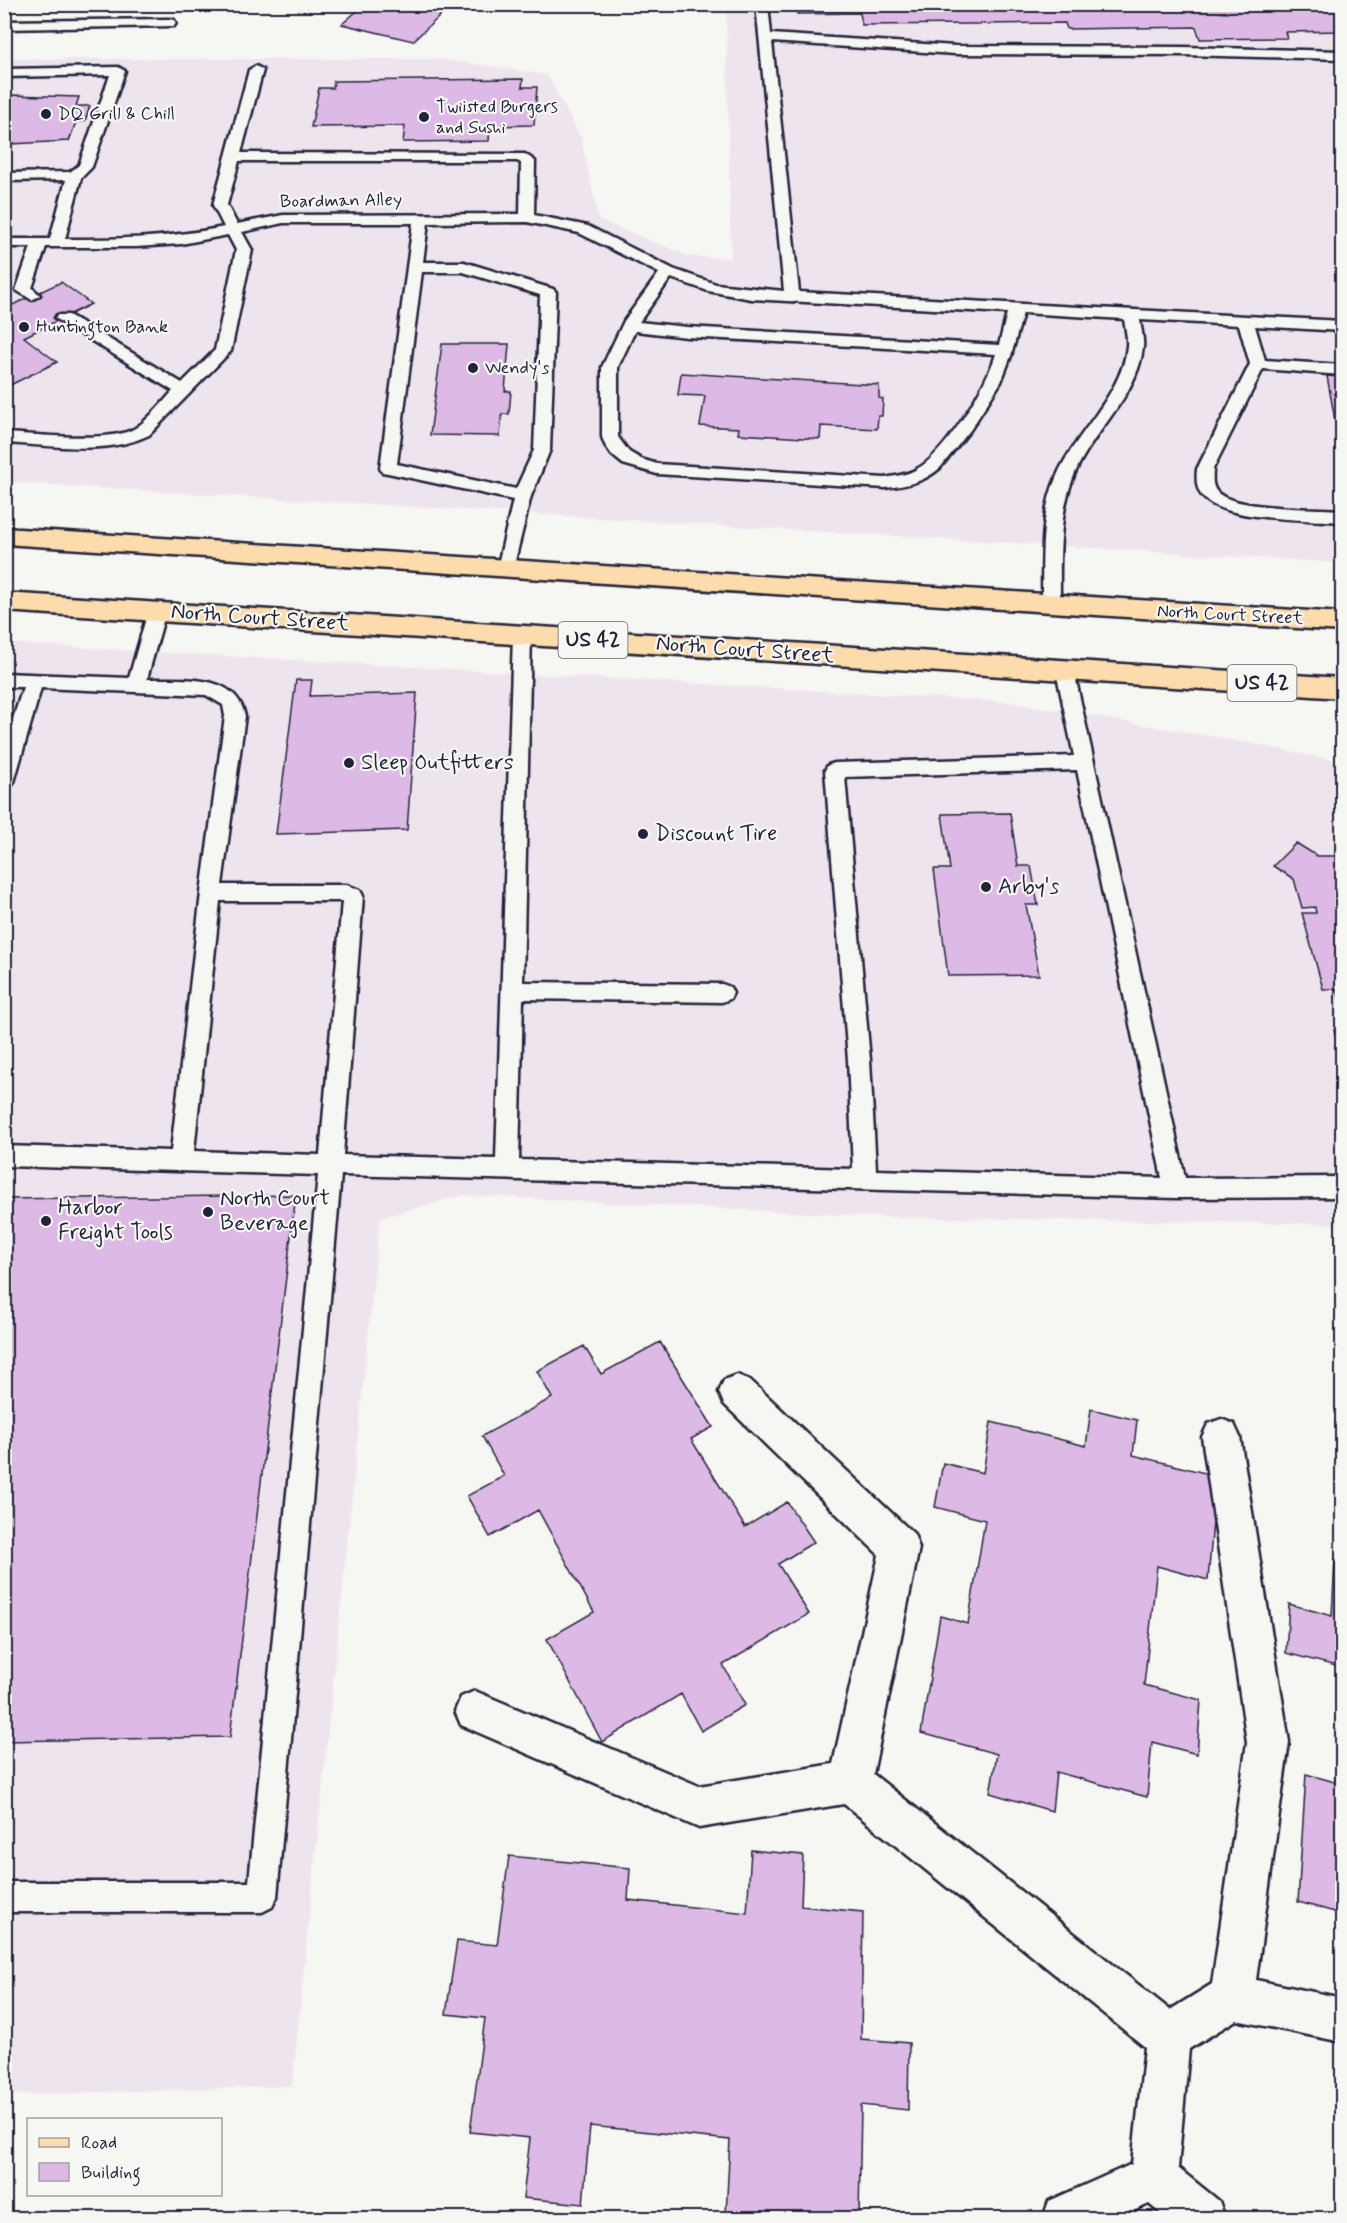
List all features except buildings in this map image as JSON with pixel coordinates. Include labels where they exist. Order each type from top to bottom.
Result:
[{"type":"main road","name":"North Court Street","points":[[4,536],[1342,622]]},
{"type":"main road","name":"North Court Street","points":[[4,602],[1342,688]]},
{"type":"street","points":[[737,1392],[900,1548],[850,1782]]},
{"type":"street","points":[[1221,1437],[1268,1742],[1233,1997]]},
{"type":"street","points":[[475,1711],[699,1807],[850,1782],[1168,2037]]},
{"type":"street","points":[[1168,2037],[1233,1997],[1342,2020]]},
{"type":"street","points":[[1154,2178],[1168,2037]]},
{"type":"street","points":[[1066,2218],[1154,2178]]},
{"type":"street","points":[[1154,2178],[1202,2218]]},
{"type":"lane","points":[[762,4],[792,298]]},
{"type":"lane","points":[[4,26],[169,22]]},
{"type":"lane","points":[[765,38],[955,50],[1183,51],[1342,55]]},
{"type":"lane","points":[[4,438],[106,442],[127,439],[143,431],[223,351],[244,250],[219,205],[256,70]]},
{"type":"lane","points":[[4,73],[118,71],[85,167],[74,176],[56,243]]},
{"type":"lane","points":[[233,156],[520,157],[528,161],[527,218]]},
{"type":"lane","points":[[4,177],[74,176]]},
{"type":"lane","name":"Boardman Alley","points":[[4,243],[136,243],[180,240],[283,219],[527,218],[583,229],[668,272],[713,288],[792,298],[1342,326]]},
{"type":"lane","points":[[420,219],[387,468],[522,496]]},
{"type":"lane","points":[[32,295],[24,290],[40,243]]},
{"type":"lane","points":[[414,267],[464,267],[548,292],[542,450],[522,496],[506,570]]},
{"type":"lane","points":[[668,272],[630,326],[610,367],[610,437],[614,448],[624,459],[657,469],[885,483],[908,480],[926,471],[940,458],[988,389],[999,370],[1016,309]]},
{"type":"lane","points":[[1052,604],[1055,510],[1064,478],[1079,448],[1114,397],[1126,374],[1135,346],[1131,314]]},
{"type":"lane","points":[[63,318],[183,390]]},
{"type":"lane","points":[[1245,320],[1258,364],[1205,469],[1202,479],[1205,488],[1211,496],[1233,508],[1342,516]]},
{"type":"lane","points":[[630,326],[687,332],[1004,350]]},
{"type":"lane","points":[[1258,364],[1342,370]]},
{"type":"lane","points":[[136,686],[157,611]]},
{"type":"lane","points":[[507,1170],[522,635]]},
{"type":"lane","points":[[1065,671],[1176,1188]]},
{"type":"lane","points":[[4,680],[209,688],[229,697],[234,707],[235,716],[211,893],[181,1161]]},
{"type":"lane","points":[[4,782],[34,681]]},
{"type":"lane","points":[[865,1179],[859,1060],[835,770],[1084,763]]},
{"type":"lane","points":[[4,1897],[262,1897],[331,1164],[353,896],[347,893],[211,893]]},
{"type":"lane","points":[[512,990],[723,993]]},
{"type":"lane","points":[[4,1156],[1176,1188],[1342,1187]]},
{"type":"shaded area","points":[[726,5],[1342,5],[1342,563],[5,482],[4,59],[440,59],[547,75],[581,138],[599,220],[691,257],[731,258]]},
{"type":"shaded area","points":[[4,643],[1009,702],[1244,742],[1342,762],[1342,1224],[884,1217],[463,1195],[380,1218],[292,2086],[5,2095]]},
{"type":"place","name":"DQ Grill & Chill","points":[[46,114]]},
{"type":"place","name":"Twiisted Burgers and Sushi","points":[[424,117]]},
{"type":"place","name":"Huntington Bank","points":[[24,327]]},
{"type":"place","name":"Wendy's","points":[[473,368]]},
{"type":"place","name":"Sleep Outfitters","points":[[349,763]]},
{"type":"place","name":"Discount Tire","points":[[643,834]]},
{"type":"place","name":"Arby's","points":[[986,887]]},
{"type":"place","name":"North Court Beverage","points":[[208,1212]]},
{"type":"place","name":"Harbor Freight Tools","points":[[46,1221]]}]
